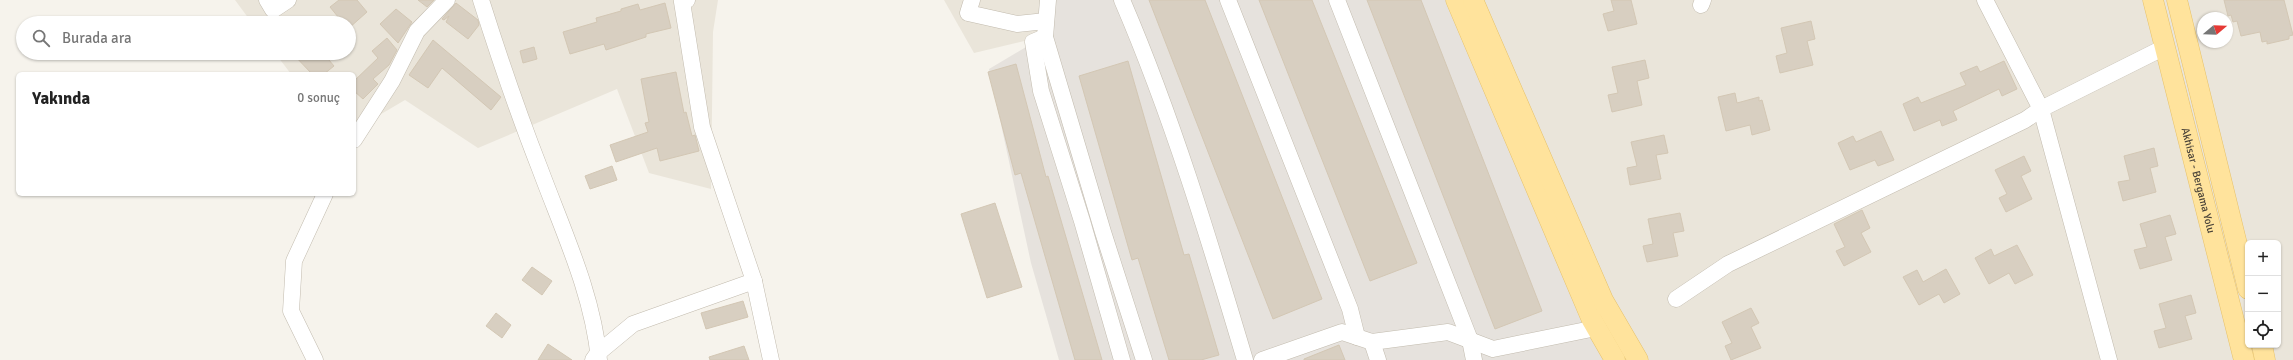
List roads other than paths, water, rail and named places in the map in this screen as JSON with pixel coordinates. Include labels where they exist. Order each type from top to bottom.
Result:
[{"type":"main road","points":[[1456,0],[1596,328],[1615,360]]},
{"type":"main road","points":[[1473,0],[1603,300],[1638,360]]},
{"type":"main road","name":"Akhisar - Bergama Yolu","points":[[2153,0],[2244,360]]},
{"type":"main road","name":"Akhisar - Bergama Yolu","points":[[2177,0],[2245,277]]},
{"type":"main road","points":[[2263,348],[2265,360]]},
{"type":"street","points":[[267,0],[273,10],[288,0]]},
{"type":"street","points":[[356,137],[392,81],[417,30],[447,0]]},
{"type":"street","points":[[481,0],[512,99],[568,238],[586,298],[597,358]]},
{"type":"street","points":[[687,0],[682,2],[702,126],[754,281],[772,360]]},
{"type":"street","points":[[972,0],[968,13],[1017,24],[1046,21]]},
{"type":"street","points":[[1048,0],[1045,37],[1103,232],[1144,360]]},
{"type":"street","points":[[1122,0],[1143,48],[1210,245],[1245,360]]},
{"type":"street","points":[[1228,0],[1350,309],[1365,339],[1378,360]]},
{"type":"street","points":[[1337,0],[1470,340],[1474,360]]},
{"type":"street","points":[[1985,0],[2041,109],[2109,360]]},
{"type":"street","points":[[1045,37],[1033,42],[1041,91],[1082,221],[1122,360]]},
{"type":"street","points":[[1676,299],[1728,264],[2025,120],[2041,109],[2165,47]]},
{"type":"street","points":[[315,360],[291,311],[294,261],[324,196]]},
{"type":"street","points":[[597,358],[633,324],[754,281]]},
{"type":"street","points":[[1262,360],[1342,332],[1365,339],[1448,332],[1493,349],[1596,328]]}]
